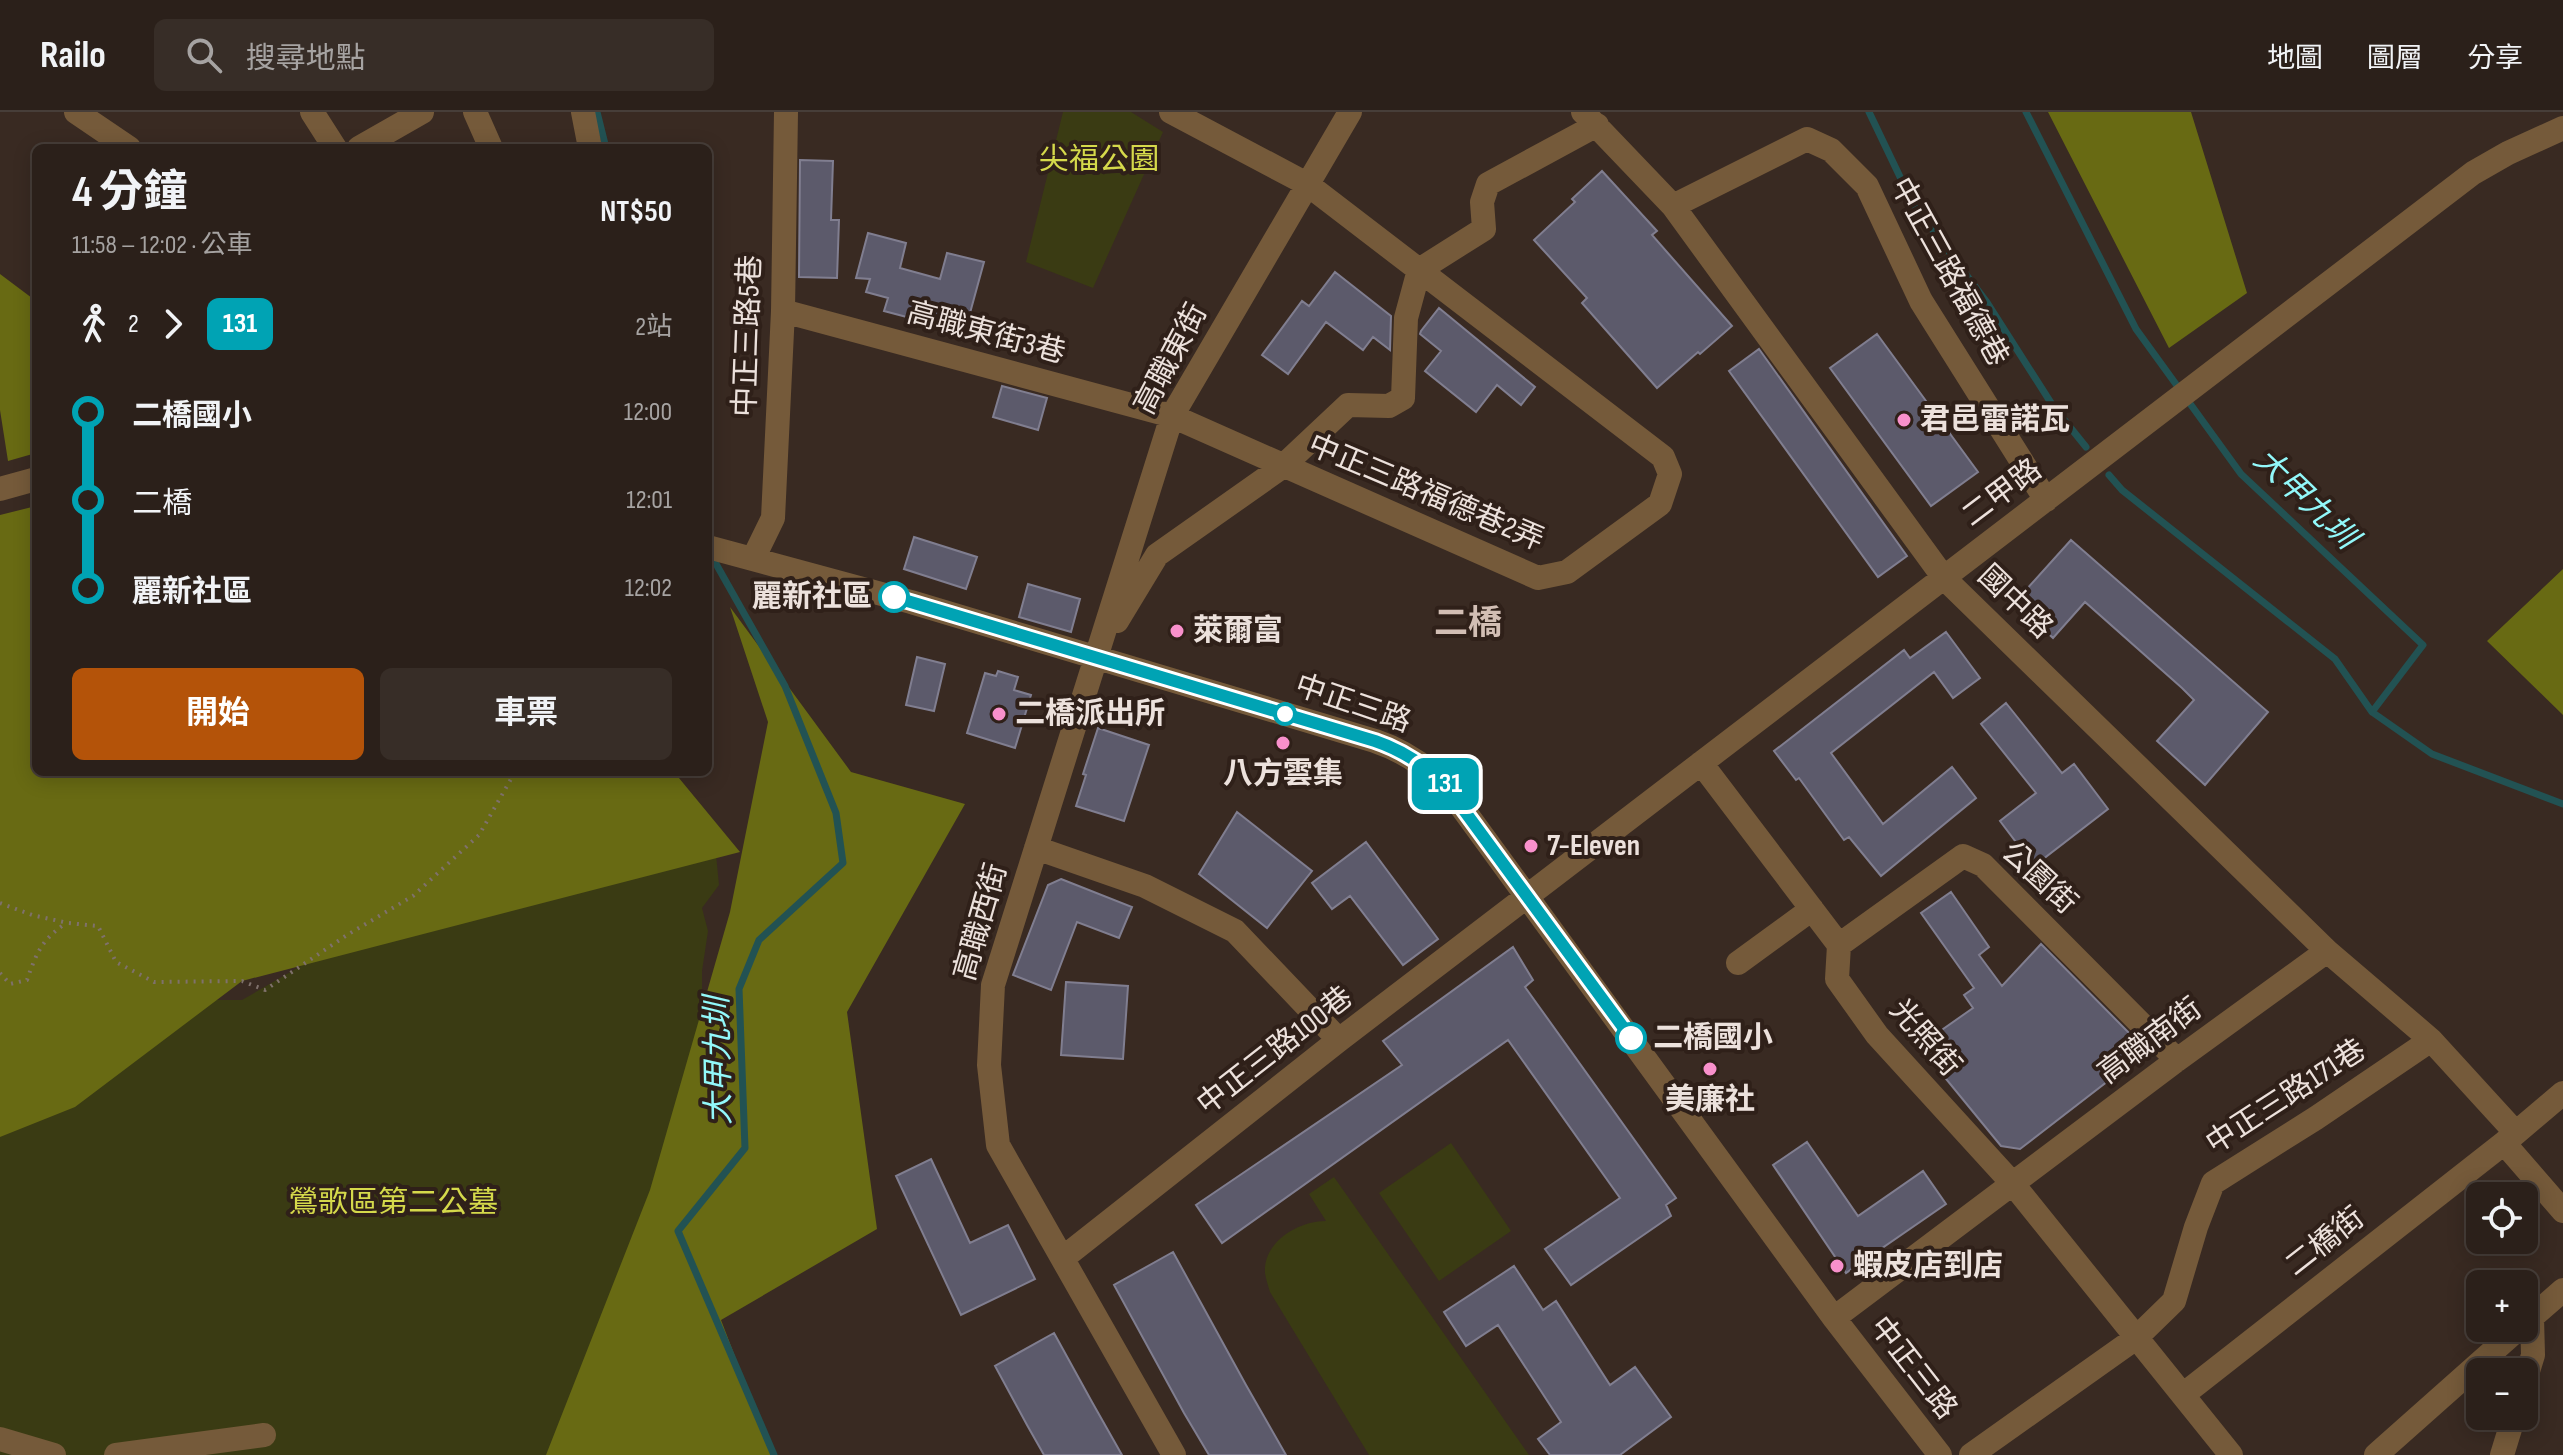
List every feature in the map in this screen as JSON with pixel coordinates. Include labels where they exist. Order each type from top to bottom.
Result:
[{"type":"street","points":[[76,112],[123,144]]},
{"type":"street","points":[[312,112],[332,144]]},
{"type":"street","points":[[366,144],[422,112]]},
{"type":"street","points":[[475,112],[489,144]]},
{"type":"street","points":[[583,112],[589,144]]},
{"type":"street","name":"中正三路5巷","points":[[753,559],[773,518],[783,311],[786,112]]},
{"type":"street","points":[[1171,112],[1307,184],[1419,270]]},
{"type":"street","name":"高職東街","points":[[1095,657],[1172,416],[1350,112]]},
{"type":"street","points":[[1095,657],[1157,555],[1282,467],[1348,405],[1389,406],[1403,398],[1406,318],[1419,270],[1484,229],[1482,202],[1488,184],[1590,118]]},
{"type":"street","name":"國中路","points":[[1590,118],[1673,206],[1944,578],[2327,951]]},
{"type":"street","name":"二甲路","points":[[1528,896],[2473,173],[2563,128]]},
{"type":"street","name":"中正三路福德巷","points":[[1673,206],[1807,139],[1831,150],[1867,186],[1921,301],[2046,500]]},
{"type":"street","name":"中正三路福德巷2弄","points":[[1172,416],[1538,578],[1567,572],[1660,504],[1670,474],[1663,457],[1419,270]]},
{"type":"street","name":"高職東街3巷","points":[[783,311],[1172,416]]},
{"type":"street","points":[[0,489],[32,480]]},
{"type":"street","name":"中正三路","points":[[712,548],[911,602],[1396,748],[1422,764],[1444,783],[1834,1318],[1940,1455]]},
{"type":"street","name":"高職西街","points":[[1095,657],[993,985],[989,1065],[998,1145],[1174,1455]]},
{"type":"street","points":[[1701,763],[1839,945]]},
{"type":"street","points":[[1036,848],[1145,886],[1235,931],[1339,1040]]},
{"type":"street","name":"公園街","points":[[1839,945],[1963,856],[1983,865],[2177,1060]]},
{"type":"street","name":"中正三路100巷","points":[[1063,1258],[1339,1040],[1528,896]]},
{"type":"street","points":[[1738,963],[1812,909]]},
{"type":"street","name":"光照街","points":[[1839,945],[1837,979],[1877,1035],[2013,1184],[2136,1338]]},
{"type":"street","points":[[2327,951],[2431,1040],[2466,1078],[2563,1211]]},
{"type":"street","name":"高職南街","points":[[1834,1318],[2327,951]]},
{"type":"street","name":"中正三路171巷","points":[[1971,1455],[2136,1338],[2174,1301],[2213,1183],[2431,1040]]},
{"type":"street","name":"二橋街","points":[[2184,1394],[2563,1093]]},
{"type":"street","points":[[2538,1312],[2563,1290]]},
{"type":"street","points":[[2136,1338],[2231,1455]]},
{"type":"street","points":[[2376,1455],[2504,1342]]},
{"type":"street","points":[[2502,1455],[2510,1430]]},
{"type":"street","points":[[116,1455],[264,1435]]},
{"type":"street","points":[[0,1439],[54,1455]]},
{"type":"path","points":[[0,903],[32,915],[98,926],[116,962],[154,982],[242,981],[265,990],[347,935],[413,896],[479,835],[513,776]]},
{"type":"path","points":[[0,973],[10,984],[27,980],[35,956],[49,934],[68,923]]},
{"type":"green space","name":"尖福公園","points":[[1063,112],[1131,112],[1163,132],[1093,288],[1026,262]]},
{"type":"green space","name":"鶯歌區第二公墓","points":[[714,834],[719,885],[702,908],[708,931],[702,971],[702,1032],[613,1455],[0,1455],[0,1048],[197,989],[217,1000],[242,1000],[306,963]]},
{"type":"green space","points":[[1451,1143],[1511,1231],[1439,1281],[1379,1193]]},
{"type":"green space","points":[[1334,1177],[1529,1455],[1369,1455],[1270,1292],[1265,1273],[1270,1252],[1284,1235],[1304,1225],[1326,1221],[1309,1194]]},
{"type":"shaded area","points":[[2048,112],[2191,112],[2247,293],[2169,348]]},
{"type":"shaded area","points":[[0,274],[32,298],[32,454],[8,461],[0,410]]},
{"type":"shaded area","points":[[32,507],[32,776],[677,776],[740,852],[242,981],[75,1107],[0,1137],[0,515]]},
{"type":"shaded area","points":[[2563,569],[2563,715],[2487,641]]},
{"type":"shaded area","points":[[730,607],[851,772],[965,804],[847,1012],[877,1229],[721,1320],[773,1455],[546,1455],[650,1190],[730,912],[768,722]]},
{"type":"building","points":[[800,160],[833,161],[831,220],[839,220],[837,278],[799,277]]},
{"type":"building","points":[[1602,171],[1657,231],[1652,235],[1732,326],[1657,388],[1582,303],[1587,298],[1534,240],[1575,202],[1572,199]]},
{"type":"building","points":[[868,233],[906,243],[900,268],[940,279],[947,253],[984,262],[970,313],[962,311],[956,330],[884,311],[888,298],[866,292],[870,279],[856,278]]},
{"type":"building","points":[[1335,272],[1391,316],[1390,350],[1373,337],[1363,350],[1326,322],[1288,374],[1262,355],[1302,301],[1309,306]]},
{"type":"building","points":[[1439,308],[1535,387],[1521,405],[1497,385],[1476,412],[1425,371],[1441,351],[1420,334]]},
{"type":"building","name":"君邑雷諾瓦","points":[[1877,334],[1978,472],[1931,506],[1830,368]]},
{"type":"building","points":[[1759,349],[1907,556],[1878,577],[1729,371]]},
{"type":"building","points":[[1002,386],[1047,398],[1038,430],[993,417]]},
{"type":"building","points":[[914,537],[977,557],[966,589],[904,569]]},
{"type":"building","points":[[2071,540],[2268,712],[2205,785],[2157,741],[2194,700],[2182,688],[2085,602],[2053,638],[2015,602]]},
{"type":"building","points":[[1028,584],[1080,599],[1071,632],[1019,617]]},
{"type":"building","points":[[1946,632],[1980,678],[1953,698],[1934,672],[1831,753],[1883,824],[1952,767],[1976,798],[1881,876],[1849,837],[1844,840],[1799,778],[1796,780],[1774,751],[1904,650],[1910,658]]},
{"type":"building","points":[[917,657],[945,664],[934,711],[906,705]]},
{"type":"building","name":"二橋派出所","points":[[998,671],[1018,677],[1014,690],[1031,695],[1015,748],[967,733],[985,673],[996,676]]},
{"type":"building","points":[[2006,703],[2062,773],[2074,764],[2108,809],[2034,866],[2000,821],[2036,793],[1981,724]]},
{"type":"building","points":[[1098,728],[1149,745],[1124,821],[1076,806]]},
{"type":"building","points":[[1237,812],[1312,871],[1267,928],[1199,874]]},
{"type":"building","points":[[1366,842],[1438,939],[1403,965],[1350,896],[1332,909],[1312,883]]},
{"type":"building","points":[[1061,879],[1132,907],[1119,938],[1077,922],[1051,990],[1013,975],[1048,885]]},
{"type":"building","points":[[1951,892],[1989,947],[1979,955],[2002,986],[2041,944],[2136,1040],[2139,1057],[2020,1149],[2001,1146],[1919,1046],[1973,1008],[1964,995],[1974,988],[1921,913]]},
{"type":"building","points":[[1513,947],[1533,980],[1525,987],[1676,1198],[1666,1205],[1671,1216],[1571,1285],[1545,1249],[1620,1198],[1508,1040],[1222,1243],[1196,1205],[1402,1065],[1383,1041]]},
{"type":"building","points":[[1066,982],[1128,986],[1123,1059],[1061,1055]]},
{"type":"building","points":[[1807,1142],[1858,1216],[1923,1171],[1946,1204],[1846,1273],[1773,1165]]},
{"type":"building","points":[[931,1159],[970,1243],[1008,1225],[1035,1279],[961,1315],[896,1176]]},
{"type":"building","points":[[1173,1252],[1286,1455],[1209,1455],[1184,1413],[1114,1285]]},
{"type":"building","points":[[1514,1266],[1543,1310],[1556,1301],[1610,1385],[1635,1367],[1671,1417],[1620,1455],[1550,1455],[1538,1439],[1561,1422],[1498,1325],[1466,1346],[1444,1312]]},
{"type":"building","points":[[1054,1333],[1122,1455],[1044,1455],[1027,1425],[995,1366]]},
{"type":"waterway","name":"大甲九圳","points":[[597,112],[605,144]]},
{"type":"waterway","points":[[1869,112],[1913,204],[1986,301],[2053,406],[2086,447]]},
{"type":"waterway","name":"大甲九圳","points":[[2026,112],[2136,329],[2241,474],[2423,645],[2372,712],[2432,754],[2563,804]]},
{"type":"waterway","points":[[2109,475],[2122,490],[2335,659],[2372,712]]},
{"type":"waterway","name":"大甲九圳","points":[[712,557],[785,686],[836,813],[843,863],[759,940],[739,989],[745,1148],[678,1231],[774,1455]]},
{"type":"bus line","name":"131","points":[[894,597],[1396,748],[1444,783],[1631,1038]]},
{"type":"place","name":"君邑雷諾瓦","points":[[1904,420]]},
{"type":"place","name":"麗新社區","points":[[894,597]]},
{"type":"place","name":"萊爾富","points":[[1177,631]]},
{"type":"place","name":"二橋派出所","points":[[999,714]]},
{"type":"place","name":"八方雲集","points":[[1283,743]]},
{"type":"place","name":"7-Eleven","points":[[1531,846]]},
{"type":"place","name":"二橋國小","points":[[1631,1038]]},
{"type":"place","name":"美廉社","points":[[1710,1069]]},
{"type":"place","name":"蝦皮店到店","points":[[1837,1266]]},
{"type":"district","name":"二橋","points":[[1468,623]]}]
